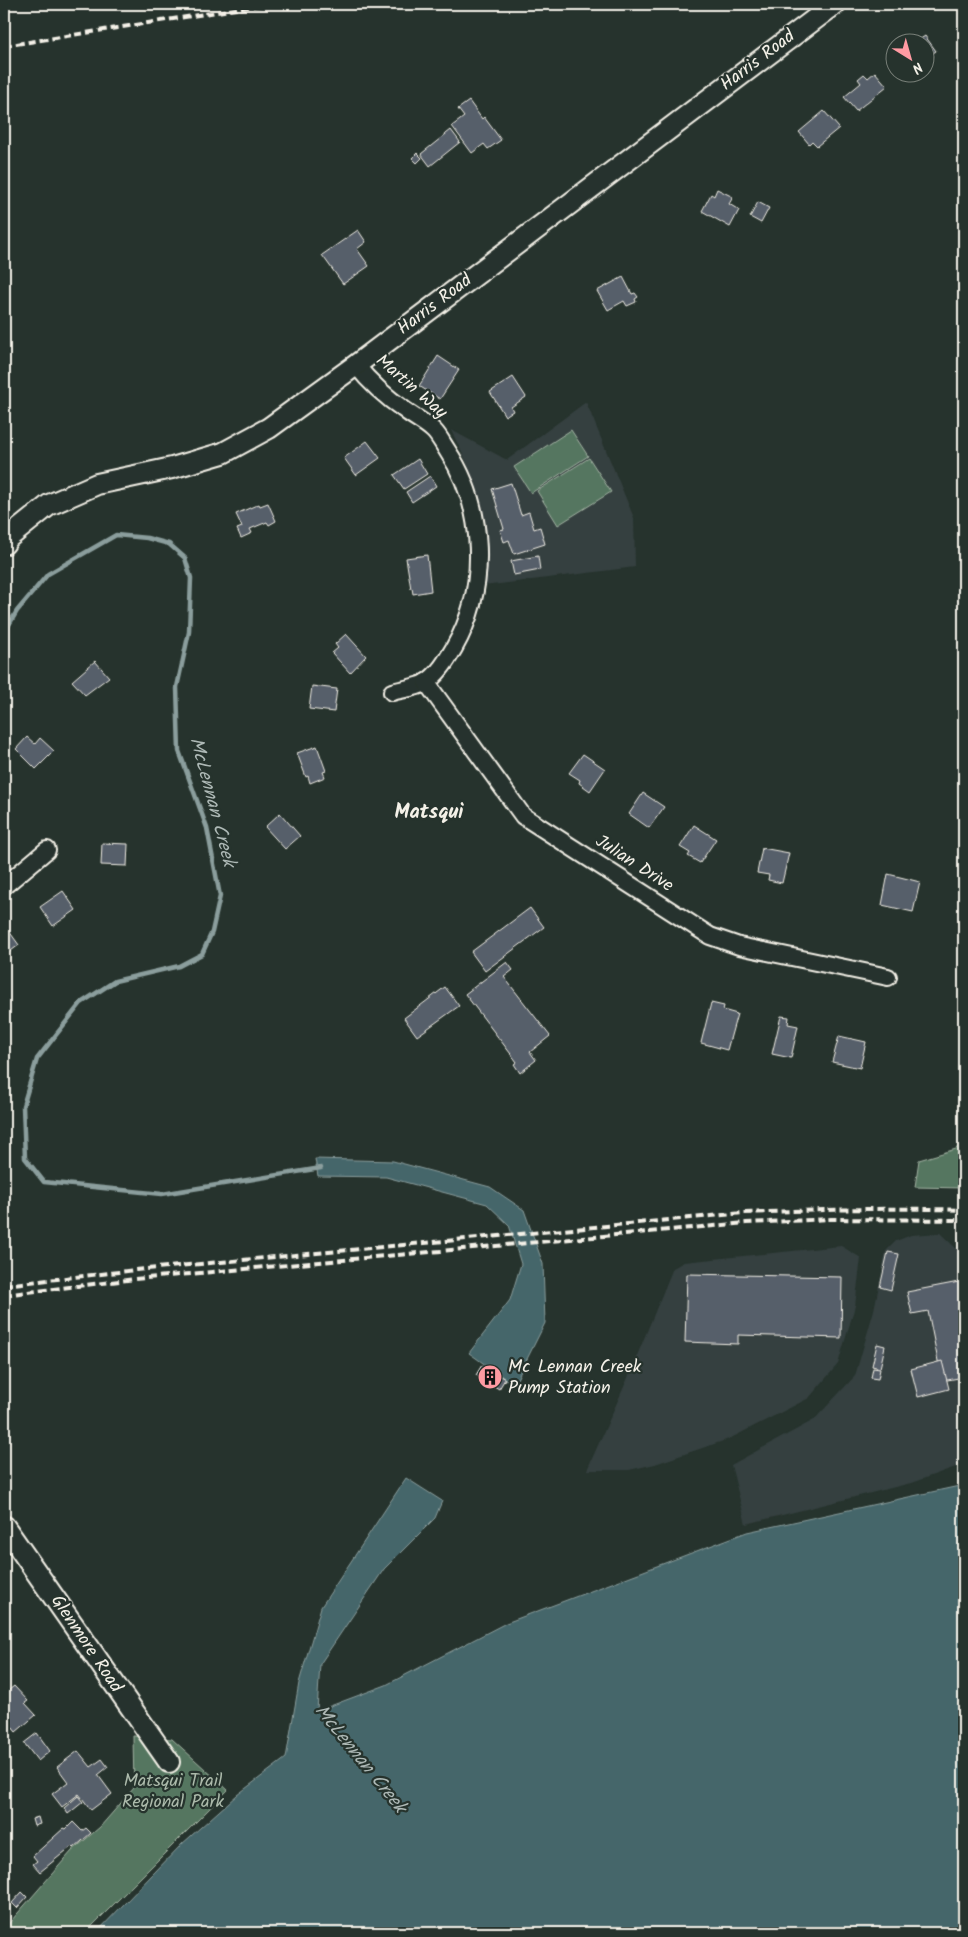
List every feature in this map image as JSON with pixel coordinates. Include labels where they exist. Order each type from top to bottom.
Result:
[{"type":"street","name":"Harris Road","points":[[4,544],[8,538],[50,505],[97,484],[172,468],[223,453],[269,428],[356,365],[835,4]]},
{"type":"street","name":"Martin Way","points":[[356,365],[368,381],[434,431],[459,468],[474,508],[478,556],[471,611],[462,634],[445,663],[426,682],[392,692]]},
{"type":"street","name":"Julian Drive","points":[[426,682],[523,816],[651,899],[710,936],[739,946],[888,977]]},
{"type":"street","points":[[4,886],[47,850]]},
{"type":"street","name":"Glenmore Road","points":[[4,1526],[169,1762]]},
{"type":"shaded area","points":[[586,402],[634,518],[635,567],[483,586],[487,557],[481,506],[466,461],[451,430],[507,460]]},
{"type":"shaded area","points":[[940,1233],[964,1256],[964,1464],[911,1483],[746,1524],[731,1465],[814,1420],[855,1376],[874,1310],[886,1251],[896,1241],[911,1235]]},
{"type":"shaded area","points":[[841,1246],[861,1258],[855,1306],[838,1364],[809,1398],[729,1439],[655,1464],[629,1470],[587,1470],[627,1380],[673,1268],[684,1262]]},
{"type":"green space","points":[[571,430],[588,456],[531,493],[514,467]]},
{"type":"green space","points":[[589,458],[611,492],[558,525],[537,491]]},
{"type":"green space","points":[[964,1140],[964,1188],[915,1187],[919,1160],[956,1149]]},
{"type":"green space","name":"Matsqui Trail Regional Park","points":[[133,1736],[172,1739],[228,1790],[85,1933],[4,1933],[4,1929],[72,1851],[100,1827],[134,1788]]},
{"type":"water","points":[[315,1159],[393,1161],[490,1187],[524,1210],[543,1264],[545,1323],[514,1385],[469,1353],[510,1300],[521,1264],[509,1225],[487,1204],[386,1177],[318,1176]]},
{"type":"water","points":[[406,1478],[442,1501],[435,1518],[384,1569],[320,1664],[317,1711],[386,1685],[506,1623],[747,1532],[964,1485],[964,1933],[96,1933],[182,1844],[237,1795],[286,1758],[299,1683],[321,1607]]},
{"type":"building","points":[[875,72],[887,86],[856,111],[844,97],[861,83],[858,79],[864,74],[868,78]]},
{"type":"building","points":[[469,101],[501,140],[488,149],[484,144],[472,153],[452,126],[464,117],[458,109]]},
{"type":"building","points":[[824,111],[839,128],[817,146],[812,141],[809,144],[799,132]]},
{"type":"building","points":[[451,130],[460,142],[430,166],[421,154]]},
{"type":"building","points":[[417,153],[422,158],[417,163],[412,158]]},
{"type":"building","points":[[717,189],[733,197],[729,204],[739,210],[730,227],[702,211],[711,194],[714,196]]},
{"type":"building","points":[[758,202],[769,208],[761,223],[750,217]]},
{"type":"building","points":[[358,230],[366,242],[357,249],[369,266],[343,284],[322,255]]},
{"type":"building","points":[[623,277],[632,294],[635,293],[638,297],[635,299],[636,302],[627,306],[624,301],[608,310],[597,291]]},
{"type":"building","points":[[438,356],[459,370],[440,399],[419,386]]},
{"type":"building","points":[[513,377],[526,397],[511,407],[513,411],[505,416],[490,392]]},
{"type":"building","points":[[367,441],[380,458],[356,475],[344,458]]},
{"type":"building","points":[[418,459],[427,474],[404,489],[394,475]]},
{"type":"building","points":[[430,476],[436,486],[412,502],[406,492]]},
{"type":"building","points":[[511,483],[521,515],[529,512],[534,529],[540,527],[545,544],[514,554],[509,540],[504,542],[500,530],[504,529],[492,489]]},
{"type":"building","points":[[268,503],[276,521],[269,525],[267,522],[250,529],[252,533],[241,538],[237,529],[242,527],[236,514],[259,504],[260,506]]},
{"type":"building","points":[[427,555],[431,591],[413,594],[406,558]]},
{"type":"building","points":[[538,556],[540,570],[514,575],[511,561]]},
{"type":"building","points":[[346,634],[366,656],[350,673],[332,653],[338,648],[335,644]]},
{"type":"building","points":[[95,661],[109,677],[85,695],[72,681]]},
{"type":"building","points":[[312,686],[337,689],[334,712],[309,709]]},
{"type":"building","points":[[27,737],[35,744],[40,738],[54,751],[36,769],[16,749]]},
{"type":"building","points":[[317,746],[326,771],[323,772],[325,777],[310,783],[297,753]]},
{"type":"building","points":[[583,754],[605,769],[590,791],[579,783],[580,780],[569,773]]},
{"type":"building","points":[[643,793],[664,807],[649,828],[629,814]]},
{"type":"building","points":[[280,813],[300,836],[285,849],[265,827]]},
{"type":"building","points":[[694,825],[716,839],[700,863],[688,856],[690,853],[680,847]]},
{"type":"building","points":[[102,843],[128,844],[127,866],[101,865]]},
{"type":"building","points":[[762,848],[789,853],[782,883],[768,880],[769,875],[757,873]]},
{"type":"building","points":[[888,874],[920,882],[913,912],[882,905]]},
{"type":"building","points":[[63,891],[76,910],[53,926],[40,907]]},
{"type":"building","points":[[530,908],[544,927],[485,971],[471,952]]},
{"type":"building","points":[[6,927],[19,945],[4,956],[4,928]]},
{"type":"building","points":[[507,962],[513,970],[504,977],[550,1036],[530,1052],[536,1060],[520,1073],[514,1064],[517,1062],[465,994]]},
{"type":"building","points":[[445,987],[459,1006],[417,1036],[404,1018]]},
{"type":"building","points":[[711,1003],[724,1006],[723,1010],[737,1014],[727,1050],[701,1043]]},
{"type":"building","points":[[781,1016],[789,1017],[788,1024],[798,1026],[791,1058],[772,1054]]},
{"type":"building","points":[[839,1036],[866,1042],[860,1068],[832,1062]]},
{"type":"building","points":[[888,1252],[899,1254],[891,1290],[880,1287]]},
{"type":"building","points":[[687,1274],[842,1277],[841,1338],[738,1335],[738,1344],[685,1342]]},
{"type":"building","points":[[964,1281],[964,1377],[942,1381],[928,1311],[912,1314],[907,1292]]},
{"type":"building","points":[[877,1344],[885,1346],[880,1368],[872,1366]]},
{"type":"building","points":[[942,1361],[949,1389],[918,1397],[911,1369]]},
{"type":"building","name":"Mc Lennan Creek Pump Station","points":[[482,1365],[505,1379],[499,1389],[476,1375]]},
{"type":"building","points":[[873,1368],[880,1369],[878,1379],[871,1378]]},
{"type":"building","points":[[14,1686],[28,1701],[25,1703],[36,1715],[16,1732],[4,1717],[6,1709],[4,1694]]},
{"type":"building","points":[[37,1733],[50,1751],[38,1761],[24,1743]]},
{"type":"building","points":[[78,1751],[91,1767],[102,1759],[108,1767],[98,1775],[112,1794],[91,1810],[79,1794],[62,1807],[52,1794],[68,1782],[57,1767]]},
{"type":"building","points":[[78,1796],[83,1802],[68,1814],[64,1808]]},
{"type":"building","points":[[38,1817],[40,1824],[34,1826],[32,1819]]},
{"type":"building","points":[[73,1822],[82,1831],[86,1828],[91,1833],[74,1848],[72,1846],[40,1872],[33,1864],[37,1861],[33,1856]]},
{"type":"building","points":[[22,1892],[27,1897],[17,1908],[12,1903]]},
{"type":"waterway","name":"McLennan Creek","points":[[4,633],[17,611],[48,574],[116,535],[147,538],[169,544],[185,558],[191,578],[189,632],[177,687],[179,751],[207,828],[220,896],[212,932],[202,954],[179,966],[115,981],[81,1003],[37,1059],[23,1106],[25,1158],[44,1182],[162,1194],[321,1168]]},
{"type":"railway","points":[[4,46],[267,4]]},
{"type":"railway","points":[[4,1285],[136,1270],[744,1213],[882,1209],[964,1210]]},
{"type":"railway","points":[[4,1295],[135,1279],[746,1223],[831,1219],[964,1220]]},
{"type":"place","name":"Mc Lennan Creek Pump Station","points":[[490,1377]]},
{"type":"district","name":"Matsqui","points":[[429,813]]}]
